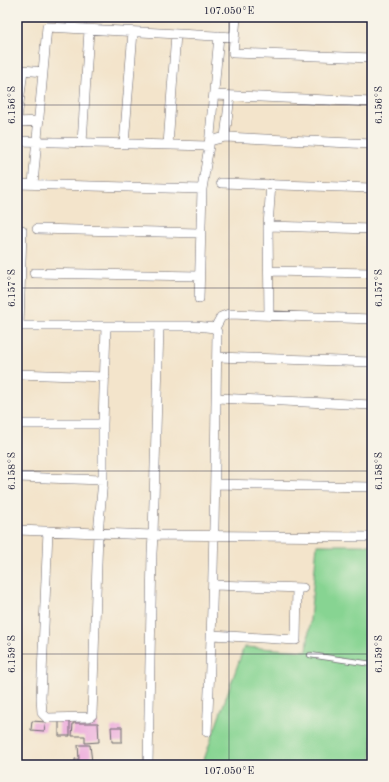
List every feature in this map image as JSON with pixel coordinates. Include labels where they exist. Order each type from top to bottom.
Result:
[{"type":"street","points":[[236,17],[233,53],[372,58]]},
{"type":"street","points":[[33,184],[47,27],[234,37]]},
{"type":"street","points":[[82,143],[90,30]]},
{"type":"street","points":[[124,144],[133,32]]},
{"type":"street","points":[[168,145],[176,34]]},
{"type":"street","points":[[199,299],[202,189],[209,143],[220,36]]},
{"type":"street","points":[[39,121],[17,120],[23,70],[43,72]]},
{"type":"street","points":[[214,95],[372,102]]},
{"type":"street","points":[[225,137],[230,96]]},
{"type":"street","points":[[17,141],[168,145],[209,143],[225,137],[372,144]]},
{"type":"street","points":[[221,183],[372,188]]},
{"type":"street","points":[[17,184],[202,189]]},
{"type":"street","points":[[269,316],[268,226],[271,184]]},
{"type":"street","points":[[268,226],[372,230]]},
{"type":"street","points":[[37,229],[200,233]]},
{"type":"street","points":[[17,230],[22,230],[19,272],[18,326],[196,326],[215,328]]},
{"type":"street","points":[[269,271],[372,273]]},
{"type":"street","points":[[34,273],[199,276]]},
{"type":"street","points":[[207,732],[212,635],[214,536],[217,332],[215,328],[221,317],[229,314],[372,319]]},
{"type":"street","points":[[48,531],[41,698],[42,712],[47,718],[84,717],[92,715],[98,533],[103,480],[106,326]]},
{"type":"street","points":[[148,765],[152,553],[159,327]]},
{"type":"street","points":[[216,357],[372,362]]},
{"type":"street","points":[[17,374],[105,377]]},
{"type":"street","points":[[216,398],[372,405]]},
{"type":"street","points":[[17,424],[103,424]]},
{"type":"street","points":[[17,477],[103,480]]},
{"type":"street","points":[[214,484],[372,487]]},
{"type":"street","points":[[17,530],[153,535],[372,537]]},
{"type":"street","points":[[212,585],[300,588],[296,640],[212,635]]},
{"type":"lane","points":[[310,655],[372,664]]},
{"type":"green space","points":[[317,545],[372,545],[372,765],[202,765],[244,647],[307,651]]},
{"type":"building","points":[[59,720],[70,720],[70,736],[59,736]]},
{"type":"building","points":[[32,721],[46,722],[44,731],[31,730]]},
{"type":"building","points":[[73,723],[98,723],[99,742],[85,743],[85,736],[72,736]]},
{"type":"building","points":[[111,727],[122,727],[122,742],[112,742]]},
{"type":"building","points":[[78,745],[90,745],[92,762],[75,762],[75,759],[79,759]]}]
